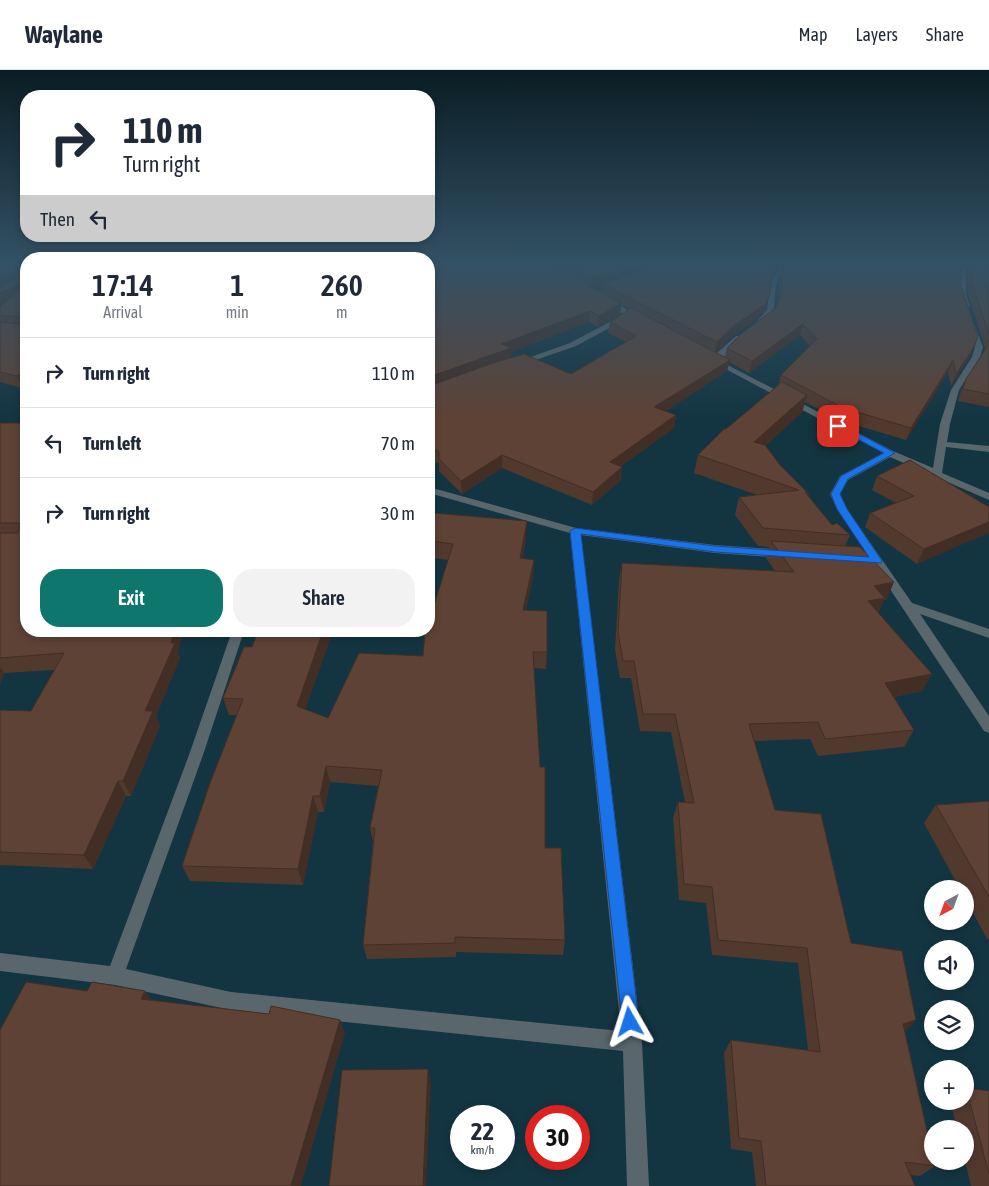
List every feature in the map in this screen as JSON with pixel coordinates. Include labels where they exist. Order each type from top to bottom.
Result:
[{"type":"street","points":[[510,365],[576,344],[627,316]]},
{"type":"street","points":[[634,316],[647,324]]},
{"type":"street","points":[[716,361],[735,341],[768,316]]},
{"type":"street","points":[[937,474],[945,424],[955,390],[976,357],[979,347],[975,341],[968,316]]},
{"type":"street","points":[[975,341],[989,342]]},
{"type":"street","points":[[707,356],[890,453],[989,497]]},
{"type":"street","points":[[943,444],[989,449]]},
{"type":"street","points":[[890,453],[844,478],[835,494],[842,509],[987,721]]},
{"type":"street","points":[[435,492],[575,531],[715,549],[801,555]]},
{"type":"street","points":[[575,531],[632,1042],[638,1186]]},
{"type":"street","points":[[858,560],[877,561]]},
{"type":"street","points":[[908,606],[989,634]]},
{"type":"street","points":[[115,976],[196,755],[236,637]]},
{"type":"street","points":[[0,962],[115,976],[231,1001],[632,1042]]},
{"type":"building","points":[[435,316],[576,316],[501,344],[511,348],[435,375]]},
{"type":"building","points":[[619,316],[646,316],[730,360],[654,407],[676,415],[610,462],[622,467],[593,492],[502,455],[461,481],[439,459],[439,451],[435,450],[435,384],[524,354],[571,374],[636,336],[610,322]]},
{"type":"building","points":[[666,316],[748,316],[733,326],[717,342]]},
{"type":"building","points":[[765,316],[971,316],[978,336],[975,345],[956,374],[953,360],[911,428],[843,408],[781,375],[817,339],[803,324],[752,361],[727,348],[742,333]]},
{"type":"building","points":[[983,316],[989,316],[989,334]]},
{"type":"building","points":[[0,322],[20,324],[20,374],[17,376],[0,372]]},
{"type":"building","points":[[989,339],[989,394],[963,389],[966,379],[987,347]]},
{"type":"building","points":[[782,382],[807,395],[754,442],[765,445],[780,465],[809,494],[805,492],[832,525],[837,523],[850,535],[763,528],[739,497],[799,490],[698,455],[724,429]]},
{"type":"building","points":[[0,423],[20,423],[20,525],[19,523],[0,523]]},
{"type":"building","points":[[910,460],[989,507],[989,522],[924,549],[870,513],[914,496],[877,476]]},
{"type":"building","points":[[435,513],[527,521],[520,558],[534,560],[523,610],[547,611],[547,652],[533,652],[540,767],[545,767],[545,848],[561,848],[565,940],[455,937],[455,943],[363,945],[375,828],[370,828],[382,770],[326,766],[320,796],[313,796],[298,869],[182,866],[210,783],[243,699],[223,698],[244,647],[252,647],[256,637],[321,637],[297,706],[328,718],[359,653],[423,656],[425,637],[435,637],[435,602],[453,544],[435,541]]},
{"type":"building","points":[[20,525],[20,637],[172,637],[171,643],[175,643],[145,711],[153,711],[123,781],[118,781],[84,855],[0,852],[0,710],[31,711],[64,653],[0,658],[0,533],[18,533]]},
{"type":"building","points":[[771,541],[860,547],[894,582],[874,586],[885,598],[868,601],[932,674],[885,683],[914,730],[825,739],[818,722],[749,724],[775,810],[821,814],[851,943],[902,951],[916,1020],[903,1024],[925,1120],[924,1165],[905,1162],[915,1186],[766,1186],[761,1141],[739,1138],[731,1040],[820,1052],[807,948],[718,940],[712,887],[684,884],[678,802],[694,803],[675,714],[643,714],[634,661],[623,661],[618,632],[622,563],[794,572]]},
{"type":"building","points":[[989,801],[989,897],[936,805]]},
{"type":"building","points":[[26,982],[87,991],[92,982],[145,991],[141,999],[269,1014],[271,1006],[340,1020],[291,1186],[0,1186],[0,1030]]},
{"type":"building","points":[[428,1069],[423,1186],[329,1186],[342,1070]]},
{"type":"building","points":[[974,1089],[989,1091],[989,1174],[972,1110],[974,1110]]},
{"type":"route","points":[[630,1022],[575,531],[715,549],[877,561],[842,509],[835,494],[844,478],[890,453],[838,426]]}]
